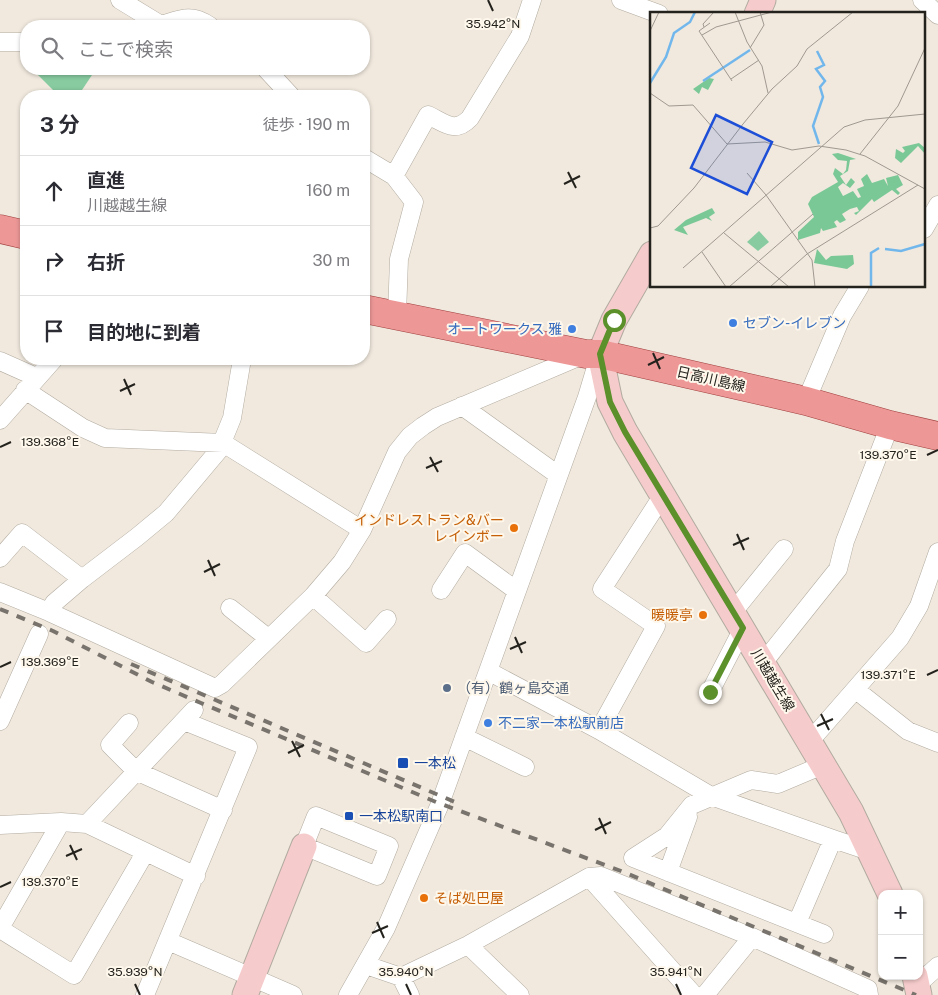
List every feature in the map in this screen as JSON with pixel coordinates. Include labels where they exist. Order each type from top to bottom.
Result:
[{"type":"main road","points":[[758,12],[763,0]]},
{"type":"main road","points":[[0,229],[20,234]]},
{"type":"main road","points":[[593,354],[650,257]]},
{"type":"main road","name":"日高川島線","points":[[370,310],[593,354],[806,401],[890,425],[938,436]]},
{"type":"main road","name":"川越越生線","points":[[593,354],[610,402],[625,432],[851,812],[872,852],[888,890]]},
{"type":"main road","points":[[248,987],[304,846]]},
{"type":"street","points":[[120,0],[152,20]]},
{"type":"street","points":[[394,176],[428,115],[458,127],[463,126],[470,118],[520,36],[532,0]]},
{"type":"street","points":[[621,0],[654,12]]},
{"type":"street","points":[[922,0],[938,15]]},
{"type":"street","points":[[178,20],[187,17],[197,20]]},
{"type":"street","points":[[0,42],[20,42]]},
{"type":"street","points":[[272,75],[285,90]]},
{"type":"street","points":[[370,162],[394,176],[414,202],[399,259],[397,315]]},
{"type":"street","points":[[926,226],[938,205]]},
{"type":"street","points":[[806,401],[842,316],[859,288]]},
{"type":"street","points":[[0,592],[49,612],[215,688],[222,684],[313,596],[342,562],[362,530],[396,452],[410,436],[437,417],[593,354],[587,397],[440,804],[386,928],[348,995]]},
{"type":"street","points":[[0,361],[31,384],[83,428],[105,438],[223,443],[362,530]]},
{"type":"street","points":[[2,413],[48,365]]},
{"type":"street","points":[[49,612],[54,603],[82,579],[166,513],[223,443],[232,418],[241,365]]},
{"type":"street","points":[[462,406],[558,475]]},
{"type":"street","points":[[763,663],[838,569],[845,540],[890,425]]},
{"type":"street","points":[[599,730],[656,626],[602,589],[663,495]]},
{"type":"street","points":[[0,558],[22,533],[82,579]]},
{"type":"street","points":[[710,692],[738,620],[784,549]]},
{"type":"street","points":[[810,741],[900,638],[919,606],[938,552]]},
{"type":"street","points":[[441,590],[465,553],[517,591]]},
{"type":"street","points":[[313,596],[366,642],[387,619]]},
{"type":"street","points":[[230,608],[268,638]]},
{"type":"street","points":[[1,715],[38,634]]},
{"type":"street","points":[[488,672],[599,730],[711,796],[872,852]]},
{"type":"street","points":[[856,690],[908,731],[938,743]]},
{"type":"street","points":[[87,824],[189,715],[248,748],[145,995]]},
{"type":"street","points":[[129,723],[110,745],[136,771],[223,810]]},
{"type":"street","points":[[464,737],[525,767]]},
{"type":"street","points":[[823,765],[778,784],[752,780],[692,805],[667,836],[632,858],[824,934]]},
{"type":"street","points":[[668,872],[692,805]]},
{"type":"street","points":[[316,816],[389,846],[377,876],[304,846],[316,816]]},
{"type":"street","points":[[0,825],[61,822],[87,824],[196,876]]},
{"type":"street","points":[[61,822],[0,928],[74,975],[145,853]]},
{"type":"street","points":[[797,923],[833,839]]},
{"type":"street","points":[[366,965],[401,977],[468,945],[589,877],[601,876],[752,937],[868,989],[868,995]]},
{"type":"street","points":[[589,877],[694,995]]},
{"type":"street","points":[[705,995],[752,937]]},
{"type":"street","points":[[168,941],[248,987],[293,995]]},
{"type":"street","points":[[468,945],[520,995]]},
{"type":"street","points":[[917,985],[938,966]]},
{"type":"street","points":[[401,977],[410,995]]},
{"type":"green space","points":[[38,75],[92,75],[82,90],[53,90]]},
{"type":"railway","points":[[0,609],[53,631],[152,682],[201,703],[436,802],[621,871],[916,995]]},
{"type":"railway","points":[[131,664],[462,805]]},
{"type":"place","name":"セブン-イレブン","points":[[733,323]]},
{"type":"place","name":"オートワークス 雅","points":[[572,329]]},
{"type":"place","name":"インドレストラン&バー レインボー","points":[[514,528]]},
{"type":"place","name":"暖暖亭","points":[[703,615]]},
{"type":"place","name":"（有）鶴ヶ島交通","points":[[447,688]]},
{"type":"place","name":"不二家一本松駅前店","points":[[488,723]]},
{"type":"place","name":"一本松","points":[[403,763]]},
{"type":"place","name":"一本松駅南口","points":[[349,816]]},
{"type":"place","name":"そば処巴屋","points":[[424,898]]},
{"type":"route","points":[[614,320],[600,354],[610,402],[625,432],[743,628],[710,692]]}]
